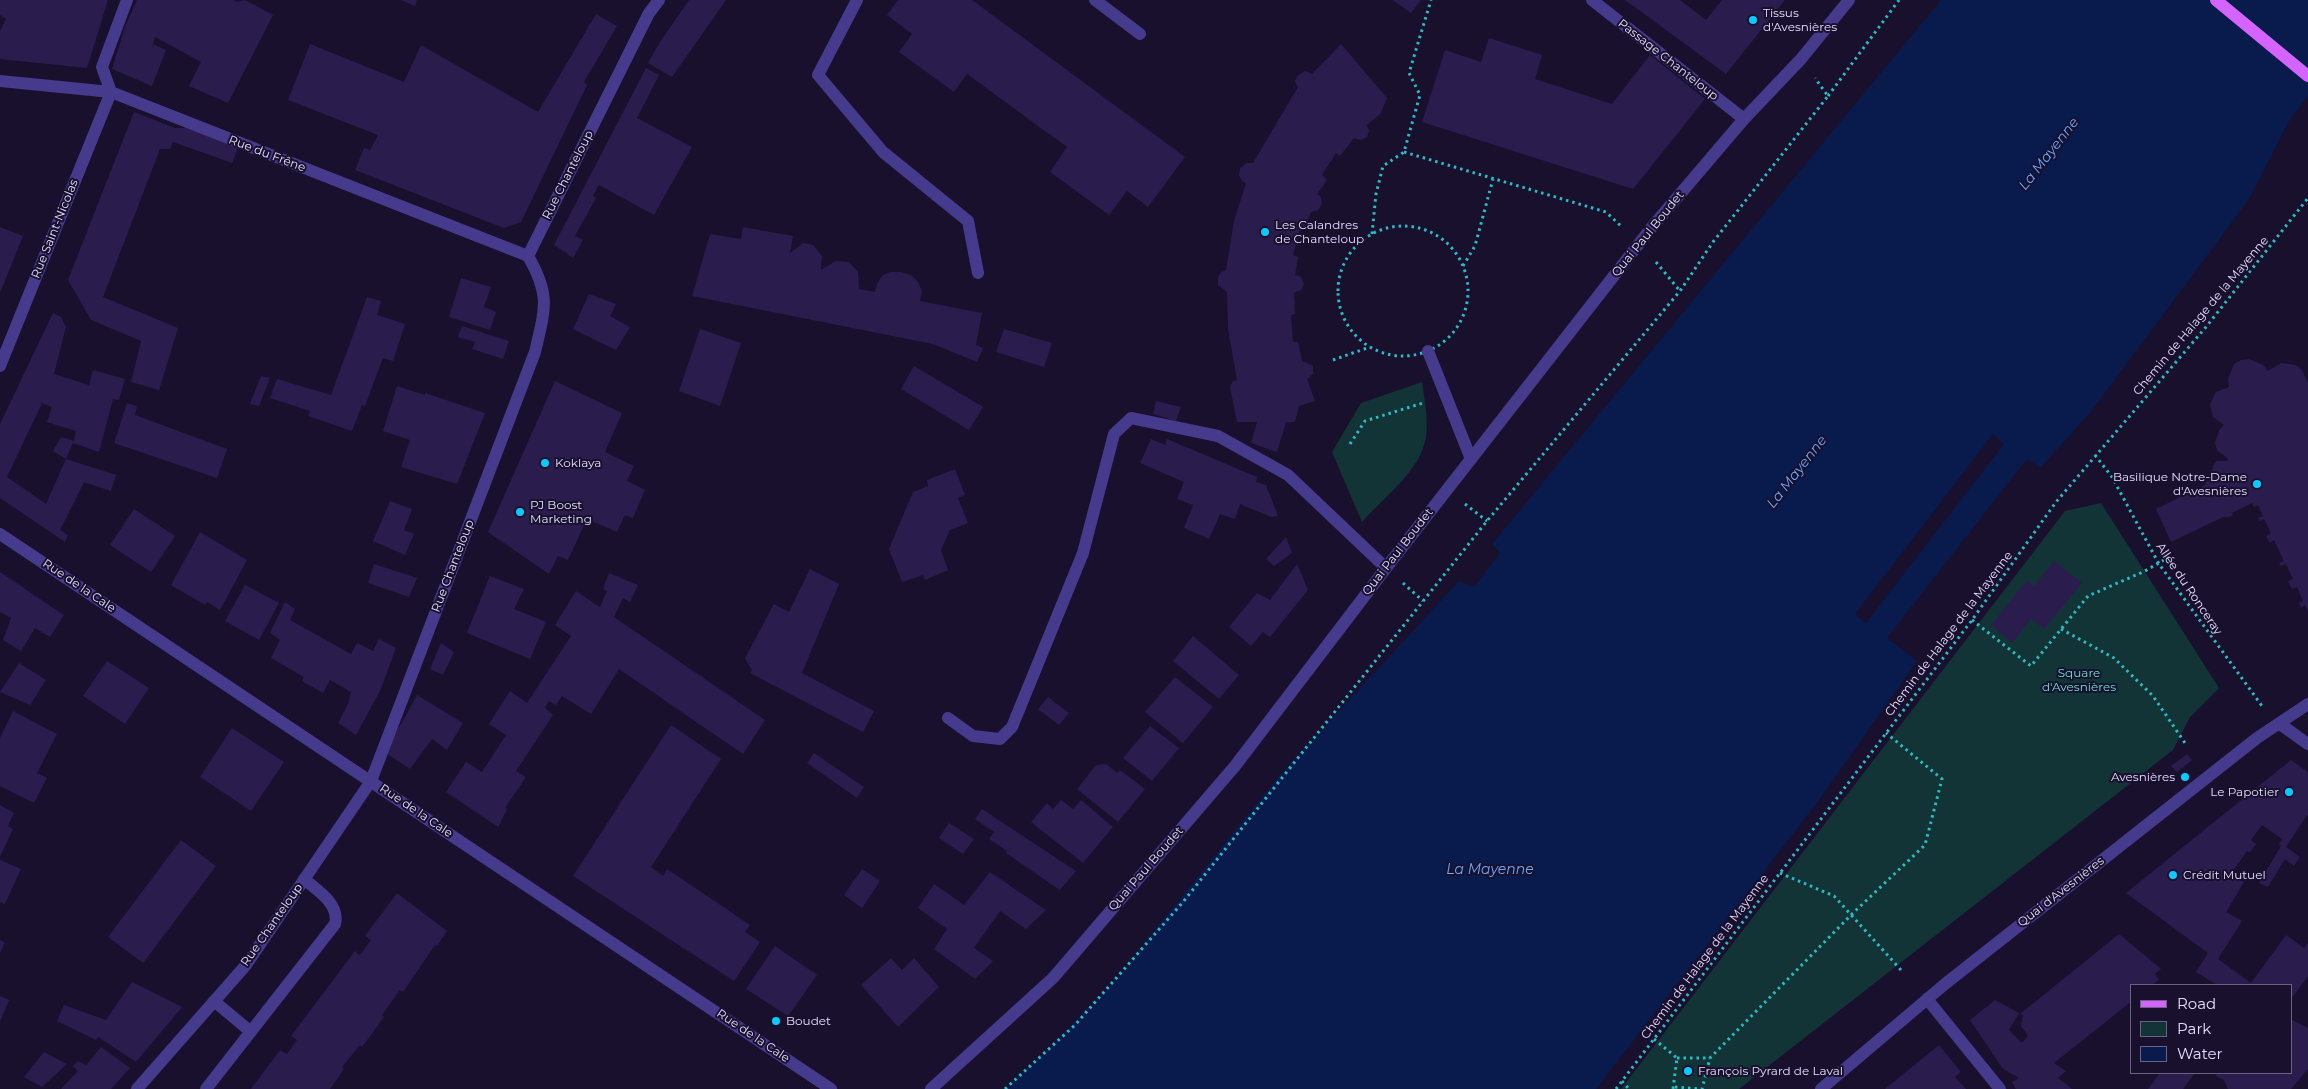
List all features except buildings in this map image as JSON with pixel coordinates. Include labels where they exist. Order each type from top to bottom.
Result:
[{"type":"main road","points":[[2216,0],[2308,76]]},
{"type":"street","points":[[111,92],[102,67],[128,0]]},
{"type":"street","name":"Rue Chanteloup","points":[[137,1089],[246,965],[371,781],[535,352],[546,306],[541,279],[528,256],[649,13],[659,0]]},
{"type":"street","points":[[857,0],[818,75],[883,152],[968,221],[978,273]]},
{"type":"street","points":[[1095,0],[1140,34]]},
{"type":"street","name":"Passage Chanteloup","points":[[1592,0],[1744,120]]},
{"type":"street","name":"Quai Paul Boudet","points":[[931,1089],[1053,978],[1235,766],[1386,568],[1640,243],[1744,120],[1801,59],[1849,0]]},
{"type":"street","name":"Rue du Frêne","points":[[0,81],[111,92],[528,256]]},
{"type":"street","name":"Rue Saint-Nicolas","points":[[0,366],[111,92]]},
{"type":"street","points":[[1428,351],[1471,459]]},
{"type":"street","points":[[948,718],[973,736],[1000,739],[1012,727],[1083,553],[1114,434],[1131,418],[1218,436],[1288,475],[1386,568]]},
{"type":"street","name":"Rue de la Cale","points":[[0,534],[832,1089]]},
{"type":"street","name":"Quai d'Avesnières","points":[[1821,1089],[1926,1000],[2257,738],[2308,704]]},
{"type":"street","points":[[2280,724],[2308,744]]},
{"type":"street","points":[[206,1089],[335,924],[337,916],[335,909],[304,879]]},
{"type":"street","points":[[1926,1000],[2000,1089]]},
{"type":"street","points":[[214,1001],[251,1032]]},
{"type":"path","points":[[1372,234],[1376,194],[1383,166],[1404,152],[1420,95],[1409,73],[1431,0]]},
{"type":"path","points":[[1005,1089],[1075,1024],[1183,902],[1487,520],[1680,290],[1713,242],[1828,96],[1899,0]]},
{"type":"path","points":[[1801,59],[1828,96]]},
{"type":"path","points":[[1404,152],[1606,212],[1640,243],[1680,290]]},
{"type":"path","points":[[1463,266],[1474,246],[1493,179]]},
{"type":"path","name":"Chemin de Halage de la Mayenne","points":[[1616,1089],[1972,620],[2056,502],[2206,327],[2308,198]]},
{"type":"path","points":[[1411,226],[1432,233],[1450,247],[1463,266],[1468,288],[1465,310],[1455,331],[1438,346],[1418,355],[1395,356],[1370,347],[1357,338],[1345,322],[1338,302],[1338,282],[1344,263],[1356,246],[1372,234],[1391,227],[1411,226]]},
{"type":"path","points":[[1333,360],[1370,347]]},
{"type":"path","points":[[1350,444],[1365,421],[1445,397]]},
{"type":"path","name":"Allée du Ronceray","points":[[2095,455],[2112,477],[2159,564],[2267,713],[2280,724]]},
{"type":"path","points":[[1972,620],[2030,666],[2088,596],[2159,564],[2169,557]]},
{"type":"path","points":[[2061,629],[2114,658],[2152,696],[2185,743]]},
{"type":"path","points":[[1677,1058],[1674,1088],[1702,1089],[1710,1058],[1852,914],[1926,845],[1942,779],[1886,733]]},
{"type":"path","points":[[1780,873],[1834,896],[1901,970]]},
{"type":"path","points":[[1654,1039],[1677,1058],[1710,1058]]},
{"type":"path","points":[[1622,1081],[1629,1089]]},
{"type":"green space","points":[[1422,382],[1427,426],[1422,451],[1411,470],[1362,522],[1332,452],[1361,403]]},
{"type":"green space","name":"Square d'Avesnières","points":[[2101,503],[2219,688],[2190,717],[2173,750],[1739,1089],[1621,1089],[2065,511]]},
{"type":"water","name":"La Mayenne","points":[[1941,0],[2308,0],[2308,96],[2289,121],[2249,199],[2090,413],[2040,468],[2027,459],[1887,638],[1917,661],[1819,800],[1596,1089],[1004,1089],[1058,1039],[1113,982],[1280,775],[1459,581],[1474,587],[1500,553],[1492,544]],"holes":[[[1993,434],[2004,444],[1866,623],[1855,614]]]},
{"type":"place","name":"Tissus d'Avesnières","points":[[1753,20]]},
{"type":"place","name":"Les Calandres de Chanteloup","points":[[1265,232]]},
{"type":"place","name":"Koklaya","points":[[545,463]]},
{"type":"place","name":"Basilique Notre-Dame d'Avesnières","points":[[2257,484]]},
{"type":"place","name":"PJ Boost Marketing","points":[[520,512]]},
{"type":"place","name":"Avesnières","points":[[2185,777]]},
{"type":"place","name":"Le Papotier","points":[[2289,792]]},
{"type":"place","name":"Crédit Mutuel","points":[[2173,875]]},
{"type":"place","name":"Boudet","points":[[776,1021]]},
{"type":"place","name":"François Pyrard de Laval","points":[[1688,1071]]}]
